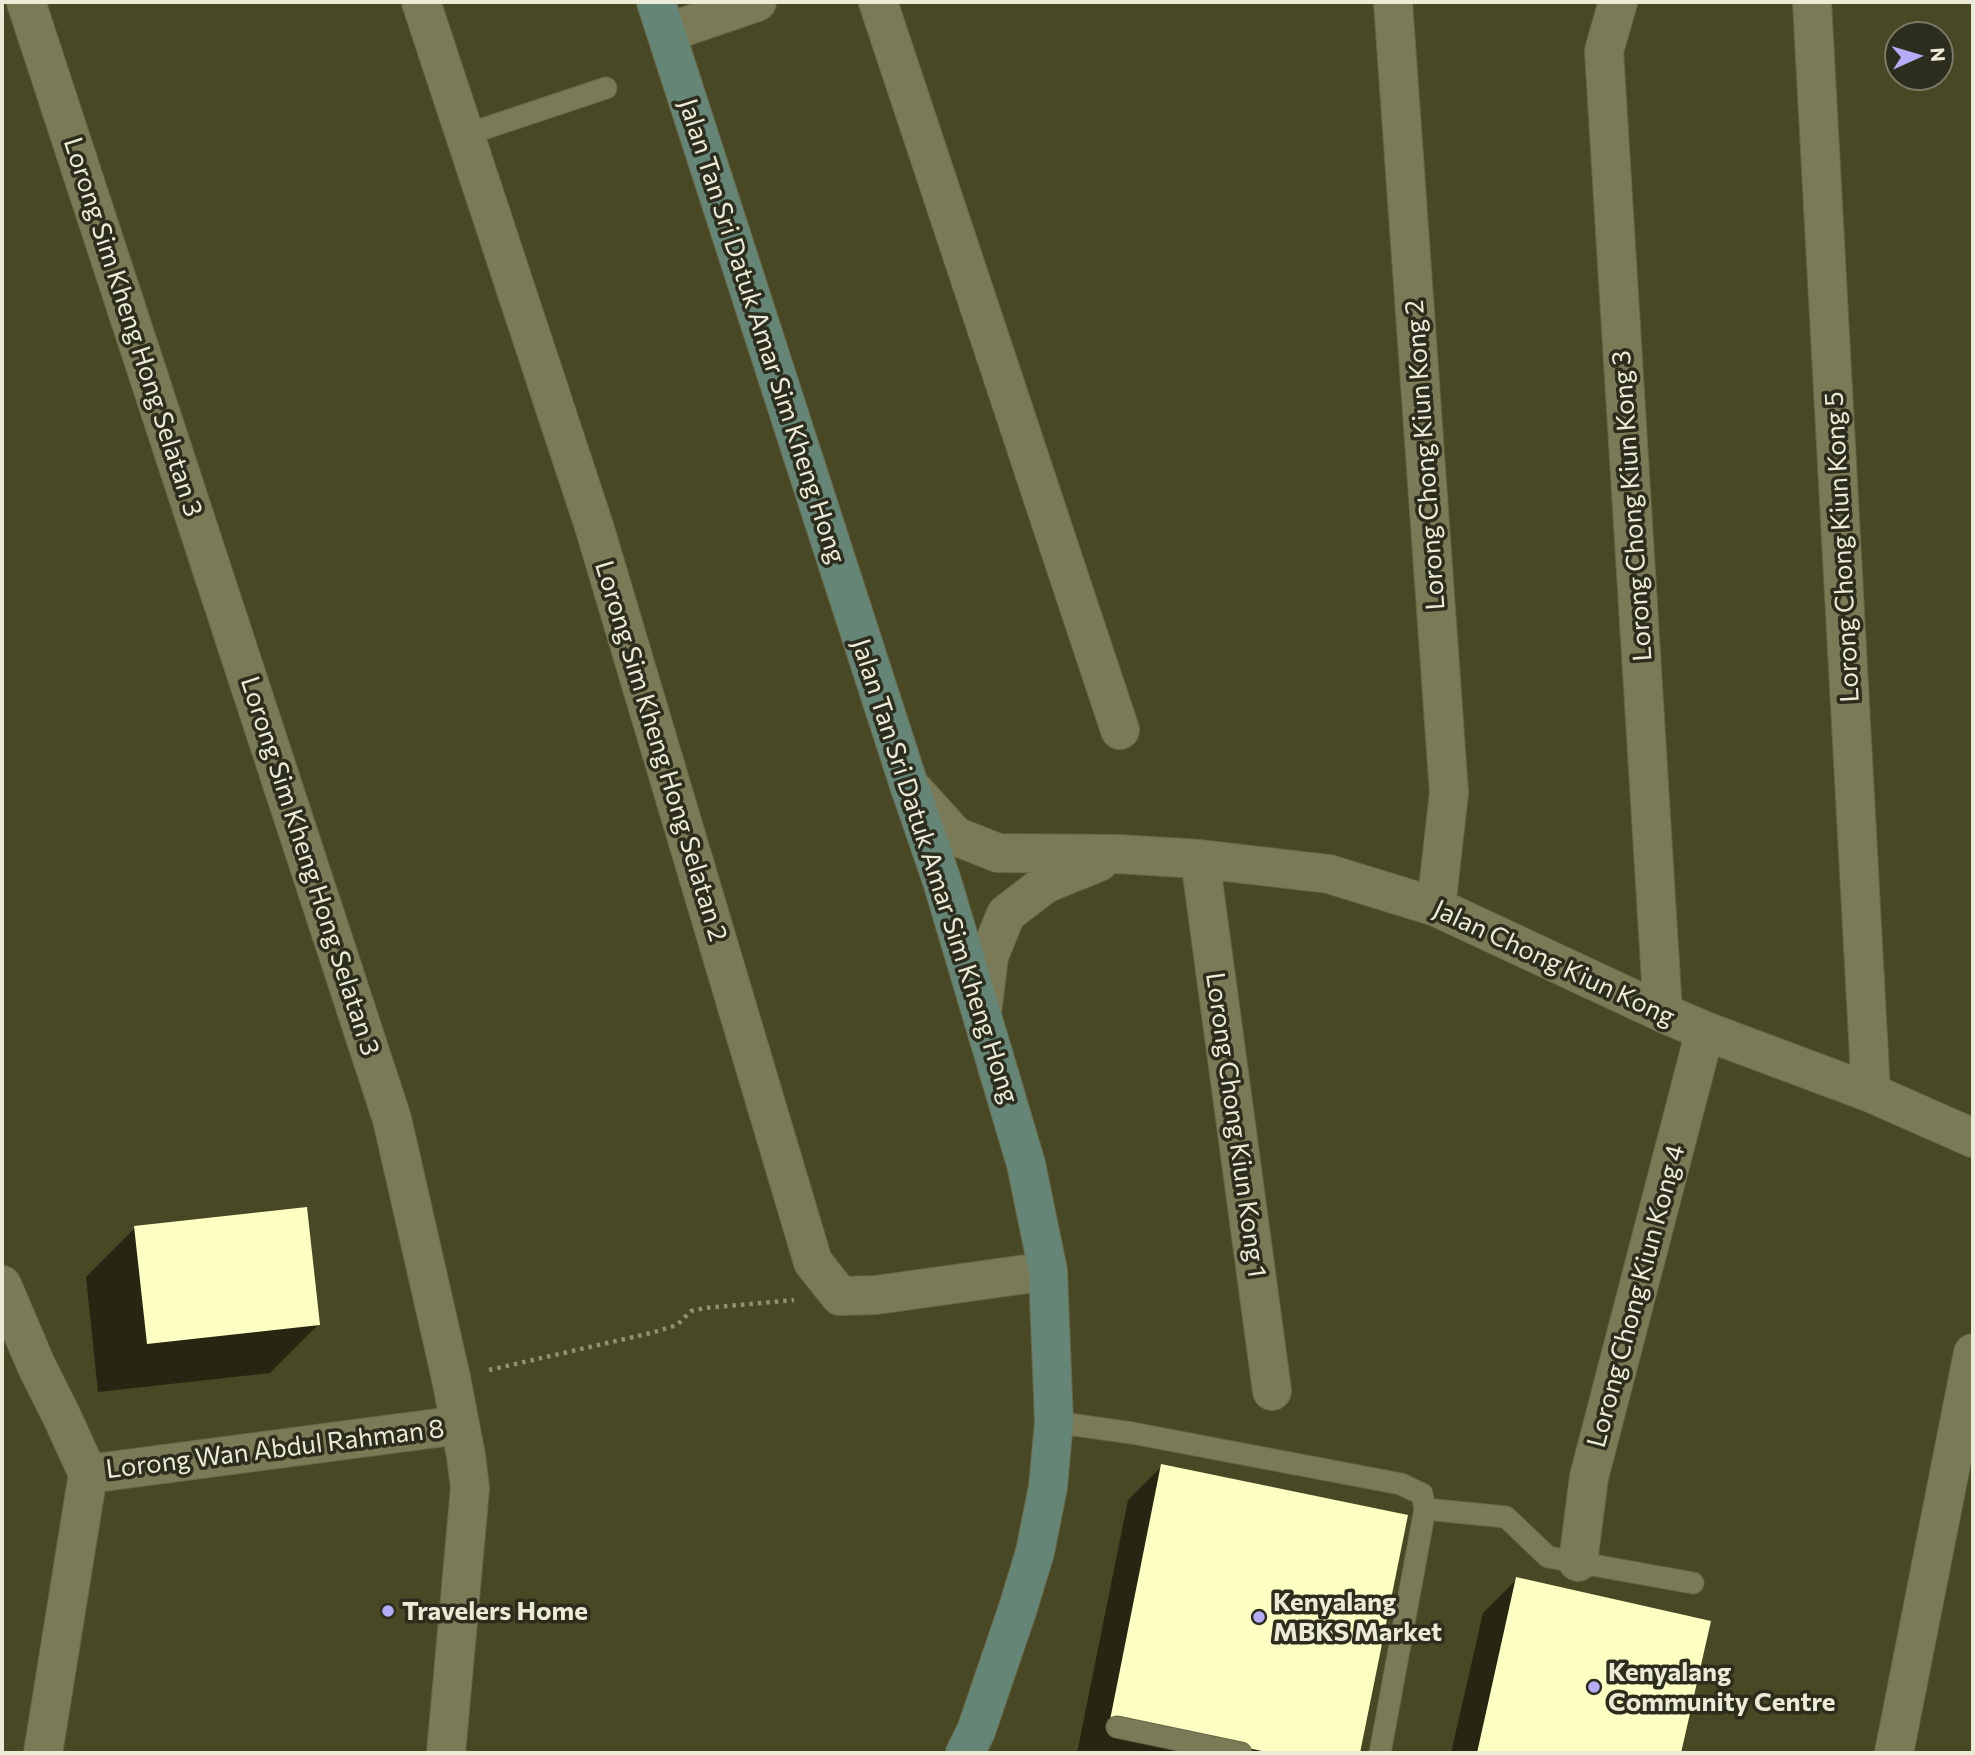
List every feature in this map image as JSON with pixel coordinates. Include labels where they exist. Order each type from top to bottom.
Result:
[{"type":"street","name":"Lorong Sim Kheng Hong Selatan 3","points":[[26,2],[392,1119],[451,1378],[470,1488],[446,1753]]},
{"type":"street","name":"Lorong Sim Kheng Hong Selatan 2","points":[[421,2],[594,526],[813,1262],[840,1296]]},
{"type":"street","points":[[661,17],[757,2]]},
{"type":"street","points":[[878,2],[1120,730]]},
{"type":"street","name":"Lorong Chong Kiun Kong 2","points":[[1393,2],[1449,793],[1436,907]]},
{"type":"street","name":"Lorong Chong Kiun Kong 3","points":[[1618,2],[1604,51],[1663,1013]]},
{"type":"street","name":"Lorong Chong Kiun Kong 5","points":[[1812,2],[1871,1093]]},
{"type":"street","name":"Jalan Tan Sri Datuk Amar Sim Kheng Hong","points":[[661,17],[942,881],[1026,1164],[1048,1271],[1054,1422],[1048,1487],[1035,1552],[1001,1660],[965,1753]]},
{"type":"street","name":"Jalan Chong Kiun Kong","points":[[909,785],[955,836],[998,853],[1117,854],[1200,859],[1329,874],[1436,907],[1663,1013],[1871,1093],[1973,1138]]},
{"type":"street","name":"Jalan Chong Kiun Kong","points":[[982,1012],[989,956],[1006,914],[1045,884],[1117,854]]},
{"type":"street","name":"Lorong Chong Kiun Kong 1","points":[[1200,859],[1272,1391]]},
{"type":"street","name":"Lorong Chong Kiun Kong 4","points":[[1577,1562],[1589,1476],[1705,1031]]},
{"type":"street","points":[[840,1296],[876,1295],[1048,1271]]},
{"type":"street","name":"Lorong Wan Abdul Rahman 8","points":[[2,1285],[37,1367],[88,1474],[460,1425]]},
{"type":"street","points":[[1894,1753],[1973,1353]]},
{"type":"street","points":[[43,1753],[88,1474]]},
{"type":"lane","points":[[465,135],[606,88]]},
{"type":"lane","points":[[1054,1422],[1132,1433],[1401,1484],[1422,1494],[1425,1509],[1380,1753]]},
{"type":"lane","points":[[1425,1509],[1506,1517],[1548,1557],[1693,1583]]},
{"type":"lane","points":[[1117,1727],[1241,1753]]},
{"type":"path","points":[[451,1378],[651,1333],[677,1325],[691,1311],[698,1309],[840,1296]]},
{"type":"building","points":[[307,1207],[320,1325],[147,1344],[134,1226]]},
{"type":"building","name":"Kenyalang MBKS Market","points":[[1161,1464],[1408,1515],[1360,1753],[1272,1753],[1110,1720]]},
{"type":"building","name":"Kenyalang Community Centre","points":[[1516,1577],[1711,1621],[1681,1753],[1477,1753]]},
{"type":"place","name":"Travelers Home","points":[[388,1611]]},
{"type":"place","name":"Kenyalang MBKS Market","points":[[1259,1617]]},
{"type":"place","name":"Kenyalang Community Centre","points":[[1594,1687]]}]
